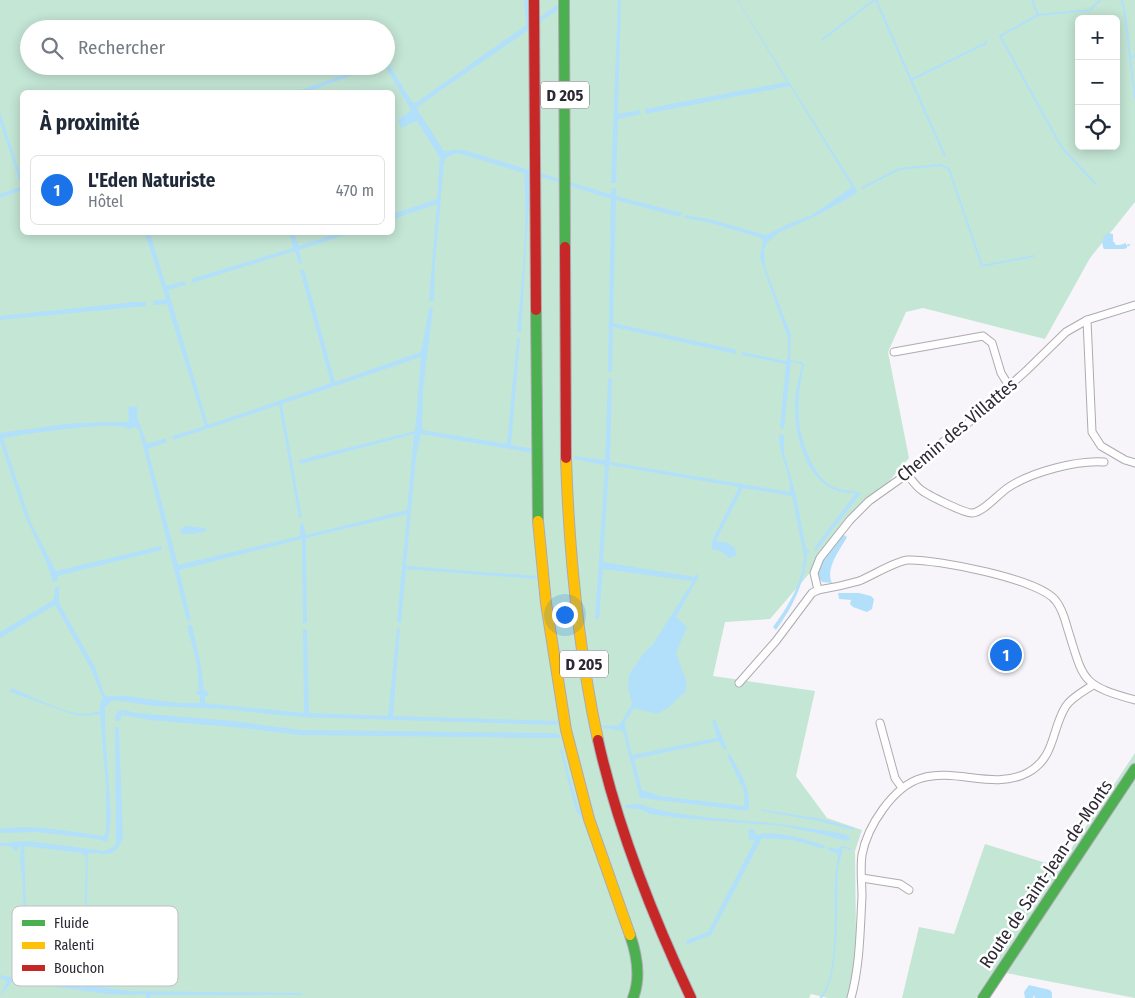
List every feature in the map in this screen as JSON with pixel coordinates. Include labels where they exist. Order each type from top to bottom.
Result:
[{"type":"main road","points":[[534,0],[535,346],[538,520],[549,627],[566,730],[589,819],[632,942],[636,961],[637,990],[633,998]]},
{"type":"main road","name":"D 205","points":[[564,0],[568,503],[574,597],[581,650],[601,749],[628,846],[664,940],[691,998]]},
{"type":"main road","name":"Route de Saint-Jean-de-Monts","points":[[983,998],[1135,769]]},
{"type":"street","name":"Chemin des Villattes","points":[[818,590],[814,573],[820,558],[850,520],[864,506],[907,474],[932,450],[972,420],[1066,332],[1087,320],[1135,305]]},
{"type":"street","points":[[1087,320],[1092,432],[1101,446],[1125,460],[1135,463]]},
{"type":"street","points":[[894,352],[983,336],[992,343],[1001,373],[1009,386]]},
{"type":"street","points":[[907,474],[921,490],[962,511],[973,513],[1010,486],[1052,468],[1092,461],[1104,462]]},
{"type":"street","points":[[739,682],[776,641],[812,593],[859,580],[905,560],[921,560],[1004,577],[1028,584],[1049,594],[1061,608],[1084,676],[1093,685],[1107,692],[1135,700]]},
{"type":"street","points":[[851,998],[858,961],[862,856],[871,827],[882,811],[902,788],[920,778],[932,775],[1007,779],[1027,773],[1045,757],[1052,745],[1067,705],[1078,694],[1093,685]]},
{"type":"street","points":[[880,723],[895,778],[902,788]]},
{"type":"street","points":[[862,878],[900,884],[909,890]]},
{"type":"green space","points":[[0,0],[1135,0],[1135,202],[1090,258],[1045,339],[923,308],[906,312],[888,352],[909,458],[770,619],[725,622],[713,676],[815,691],[796,776],[827,818],[862,830],[855,851],[856,939],[853,971],[847,998],[828,998],[811,994],[809,998],[0,998]]},
{"type":"green space","points":[[1135,753],[1135,998],[996,971],[976,998],[902,998],[919,927],[954,934],[985,844],[1059,867]]},
{"type":"water","points":[[524,0],[530,0],[530,24],[564,0],[572,0],[420,105],[417,109],[444,151],[463,150],[610,194],[612,188],[616,188],[616,196],[682,213],[680,217],[616,200],[613,323],[737,350],[736,354],[613,327],[612,372],[608,372],[611,199],[529,173],[521,332],[517,332],[525,233],[524,173],[457,153],[446,158],[444,163],[435,264],[434,301],[429,301],[437,204],[395,218],[395,213],[437,199],[440,158],[417,121],[401,128],[398,120],[411,110],[390,75],[395,74],[413,103],[417,102],[526,25]]},
{"type":"water","points":[[618,0],[621,0],[618,114],[640,110],[641,114],[618,119],[616,183],[611,183]]},
{"type":"water","points":[[737,0],[740,0],[739,2],[858,192],[818,215],[778,233],[767,243],[764,249],[765,267],[791,335],[790,360],[802,362],[804,365],[799,390],[799,415],[802,439],[806,451],[825,482],[839,489],[861,493],[816,551],[814,549],[817,544],[856,493],[838,491],[823,483],[815,475],[804,454],[795,417],[796,390],[802,364],[791,362],[784,429],[780,428],[786,364],[742,355],[742,352],[786,361],[788,356],[788,338],[760,256],[763,241],[759,237],[707,222],[684,218],[686,215],[713,220],[766,235],[812,215],[852,187],[790,86],[645,114],[645,109],[787,82]]},
{"type":"water","points":[[343,75],[353,75],[312,90],[301,90]]},
{"type":"water","points":[[0,112],[20,174],[20,182],[0,122]]},
{"type":"water","points":[[20,187],[20,191],[0,198],[0,194]]},
{"type":"water","points":[[1108,233],[1113,234],[1113,241],[1116,245],[1126,243],[1126,245],[1130,244],[1130,246],[1124,249],[1104,249],[1104,236]]},
{"type":"water","points":[[146,235],[151,235],[166,286],[185,281],[186,285],[168,290],[208,425],[331,383],[300,270],[304,269],[335,382],[421,352],[429,308],[433,308],[423,390],[422,430],[507,444],[517,338],[520,338],[511,445],[534,449],[533,453],[421,434],[416,457],[406,566],[537,576],[538,579],[406,569],[401,623],[397,622],[407,514],[306,538],[307,623],[303,623],[302,539],[179,570],[191,620],[187,621],[139,430],[135,427],[129,429],[121,426],[107,426],[3,438],[31,523],[56,571],[161,546],[162,550],[57,576],[58,581],[53,582],[47,564],[25,516],[0,441],[0,433],[74,423],[128,422],[128,407],[137,406],[138,420],[147,444],[166,438],[167,442],[148,450],[178,565],[300,536],[300,524],[303,523],[306,535],[407,510],[414,434],[300,464],[299,460],[415,431],[421,357],[282,404],[302,518],[299,518],[279,405],[173,440],[172,436],[205,426],[167,304],[154,305],[153,301],[166,299]]},
{"type":"water","points":[[290,235],[295,235],[299,246],[332,235],[345,235],[299,250],[302,263],[299,264],[295,251],[192,283],[191,279],[293,248]]},
{"type":"water","points":[[146,302],[146,306],[0,320],[0,316]]},
{"type":"water","points":[[608,378],[612,378],[610,462],[790,492],[789,477],[779,442],[779,434],[784,435],[784,453],[796,495],[806,549],[809,550],[809,553],[807,553],[804,574],[797,594],[776,630],[773,627],[794,594],[803,566],[804,556],[792,496],[743,488],[716,541],[728,543],[735,548],[736,556],[729,558],[722,552],[712,549],[712,541],[739,487],[609,465],[603,562],[695,577],[696,574],[699,576],[676,617],[687,627],[676,653],[686,680],[686,691],[668,708],[657,714],[634,708],[625,722],[632,755],[717,738],[712,721],[715,719],[727,749],[724,750],[719,741],[634,759],[642,790],[660,796],[744,806],[744,791],[727,755],[730,754],[747,789],[749,796],[748,811],[640,798],[623,731],[603,728],[602,725],[618,726],[620,724],[632,704],[628,688],[629,675],[643,654],[653,644],[693,581],[603,569],[599,619],[595,619],[605,467],[604,465],[574,459],[574,456],[605,460]]},
{"type":"water","points":[[185,526],[206,528],[206,531],[182,534],[180,530]]},
{"type":"water","points":[[842,534],[847,537],[837,553],[830,571],[832,583],[822,582],[818,576],[821,564]]},
{"type":"water","points":[[59,586],[59,603],[95,667],[106,696],[126,696],[177,703],[200,703],[200,695],[196,694],[196,691],[199,691],[197,664],[187,626],[192,625],[204,690],[208,692],[208,696],[205,696],[205,703],[304,713],[303,629],[307,629],[309,713],[388,716],[397,627],[400,628],[393,716],[561,721],[561,725],[299,717],[223,709],[155,706],[113,700],[105,707],[111,816],[108,840],[106,842],[98,839],[37,832],[0,833],[0,829],[26,827],[103,836],[106,832],[106,785],[100,714],[78,716],[10,692],[12,688],[55,707],[80,714],[100,711],[100,703],[103,699],[91,669],[55,605],[0,638],[0,632],[52,601],[55,587]]},
{"type":"water","points":[[838,593],[859,593],[871,596],[874,599],[872,609],[867,612],[853,607],[850,604],[851,600],[839,599]]},
{"type":"water","points":[[124,710],[136,713],[234,721],[301,730],[556,733],[561,736],[558,738],[300,735],[150,720],[122,715],[120,721],[116,721],[115,716],[118,711]]},
{"type":"water","points":[[115,727],[118,727],[123,837],[114,852],[106,854],[88,853],[87,906],[85,906],[86,858],[82,853],[24,846],[26,906],[23,906],[21,847],[16,852],[10,846],[0,846],[0,843],[28,841],[105,851],[116,845]]},
{"type":"water","points":[[562,749],[578,807],[586,817],[582,818],[576,811],[560,750]]},
{"type":"water","points":[[639,804],[663,811],[688,815],[805,827],[844,834],[850,837],[850,840],[846,841],[783,826],[680,818],[650,814],[640,809],[625,808],[625,805]]},
{"type":"water","points":[[759,809],[822,819],[854,828],[854,830],[818,821],[762,811]]},
{"type":"water","points":[[749,829],[754,829],[756,835],[781,834],[825,846],[824,849],[793,840],[762,838],[711,935],[686,945],[687,940],[708,932],[755,840],[748,839]]},
{"type":"water","points":[[842,846],[851,848],[851,850],[843,848],[838,868],[835,955],[828,987],[822,998],[819,998],[830,977],[833,962],[835,881],[838,854],[828,850],[829,847],[838,849]]},
{"type":"water","points":[[0,975],[12,978],[12,982],[0,996],[7,981],[0,978]]},
{"type":"water","points":[[1029,985],[1050,990],[1052,998],[1035,998],[1034,995],[1033,998],[1025,998],[1024,992]]},
{"type":"water","points":[[57,986],[94,986],[129,991],[301,993],[303,995],[151,995],[150,998],[146,998],[146,994],[90,992]]},
{"type":"waterway","points":[[822,40],[874,0]]},
{"type":"waterway","points":[[876,0],[911,80],[986,43],[986,41]]},
{"type":"waterway","points":[[1032,0],[1038,15],[1090,10],[1100,0]]},
{"type":"waterway","points":[[1121,0],[1124,7],[1135,98]]},
{"type":"waterway","points":[[1038,15],[1000,36],[1062,148],[1095,183]]},
{"type":"waterway","points":[[1130,59],[1135,55]]},
{"type":"waterway","points":[[911,80],[945,156]]},
{"type":"waterway","points":[[862,188],[899,169],[941,165],[949,169],[982,266],[1034,256]]},
{"type":"traffic: fast","points":[[564,0],[565,247]]},
{"type":"traffic: fast","points":[[536,310],[538,521]]},
{"type":"traffic: fast","points":[[983,998],[1135,769]]},
{"type":"traffic: fast","points":[[630,935],[635,950],[637,966],[637,983],[633,998]]},
{"type":"traffic: slow","points":[[566,458],[569,529],[576,600],[585,670],[598,740]]},
{"type":"traffic: slow","points":[[538,521],[546,603],[566,730],[589,819],[630,935]]},
{"type":"traffic: jam","points":[[534,0],[536,310]]},
{"type":"traffic: jam","points":[[565,247],[566,458]]},
{"type":"traffic: jam","points":[[598,740],[615,807],[637,872],[691,998]]},
{"type":"place","name":"L'Eden Naturiste","points":[[1006,655]]}]
